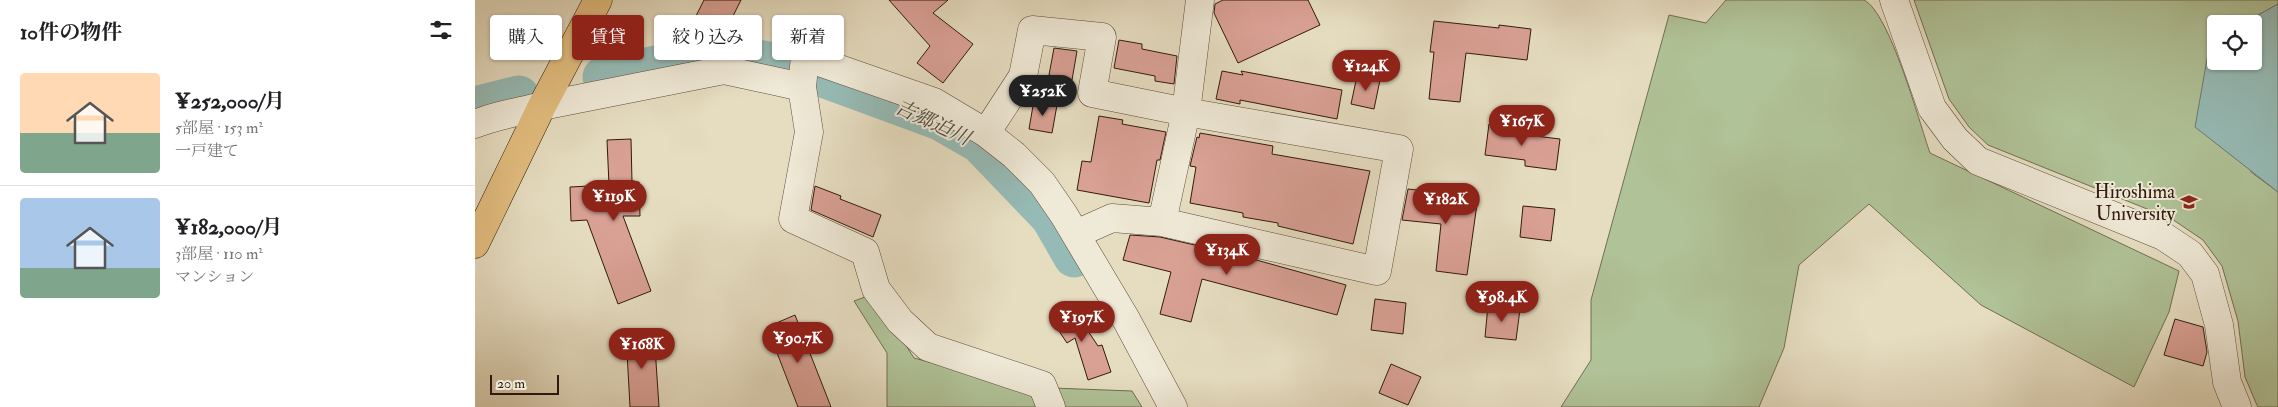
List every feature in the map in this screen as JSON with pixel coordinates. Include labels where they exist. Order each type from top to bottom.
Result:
[{"type":"main road","points":[[475,244],[542,106],[598,0]]},
{"type":"street","points":[[1162,222],[1186,112],[1200,0]]},
{"type":"street","points":[[1894,0],[1932,108],[1955,139],[1977,161],[2163,236],[2190,254],[2205,274],[2219,325],[2227,382],[2237,407]]},
{"type":"street","points":[[987,133],[1023,76],[1032,30],[1102,37],[1092,93],[1186,112],[1399,149],[1377,271],[1162,222],[1112,218],[1076,234]]},
{"type":"street","points":[[1051,407],[1042,385],[928,347],[900,321],[876,289],[865,252],[793,218],[809,132],[802,78],[805,57],[934,102],[987,133],[1042,182],[1076,234],[1127,321],[1173,407]]},
{"type":"street","points":[[475,124],[489,118],[542,106],[724,70],[802,78]]},
{"type":"green space","points":[[1726,0],[1864,0],[1874,9],[1884,25],[1903,70],[1930,153],[2179,271],[2169,312],[2134,387],[1981,305],[1869,204],[1799,265],[1784,348],[1759,407],[1561,407],[1591,360],[1591,300],[1669,15],[1706,23]]},
{"type":"green space","name":"Hiroshima University","points":[[1914,0],[2278,0],[2278,4],[2258,15],[2207,15],[2207,70],[2216,70],[2251,172],[2278,192],[2278,407],[2258,407],[2256,403],[2245,377],[2238,321],[2222,266],[2203,240],[2172,219],[1988,145],[1969,127],[1949,99]]},
{"type":"green space","points":[[873,294],[914,358],[959,370],[1033,395],[1039,407],[887,407],[887,353],[854,301]]},
{"type":"green space","points":[[1052,388],[1132,391],[1142,407],[1061,407]]},
{"type":"water","points":[[2278,4],[2278,192],[2195,127],[2207,59],[2207,70],[2262,70],[2262,15],[2258,15]]},
{"type":"building","points":[[704,0],[741,0],[734,15],[696,15]]},
{"type":"building","points":[[889,0],[948,0],[933,13],[973,44],[943,83],[917,63],[930,46]]},
{"type":"building","points":[[1223,0],[1308,0],[1320,25],[1238,63],[1214,13],[1215,4]]},
{"type":"building","points":[[1434,21],[1499,28],[1499,25],[1531,29],[1527,60],[1466,53],[1460,102],[1429,99],[1434,52],[1430,52]]},
{"type":"building","points":[[1119,40],[1142,44],[1142,49],[1177,56],[1174,84],[1155,81],[1155,76],[1114,68]]},
{"type":"building","points":[[1054,48],[1077,51],[1072,80],[1049,75]]},
{"type":"building","points":[[1222,71],[1243,75],[1241,71],[1342,90],[1337,119],[1240,100],[1240,104],[1216,99]]},
{"type":"building","points":[[1357,76],[1380,80],[1374,109],[1351,104]]},
{"type":"building","points":[[1034,100],[1057,105],[1052,133],[1029,129]]},
{"type":"building","points":[[1099,116],[1123,120],[1122,124],[1166,132],[1160,160],[1157,160],[1149,203],[1077,190],[1082,161],[1091,162]]},
{"type":"building","points":[[1489,124],[1520,127],[1519,134],[1560,139],[1556,170],[1525,166],[1525,160],[1485,155]]},
{"type":"building","points":[[1200,133],[1273,146],[1272,154],[1370,171],[1353,244],[1278,226],[1278,223],[1243,217],[1243,213],[1190,203],[1196,167],[1190,166],[1197,137],[1199,138]]},
{"type":"building","points":[[631,139],[632,182],[639,182],[640,216],[623,216],[651,291],[618,304],[587,220],[571,221],[570,187],[609,185],[607,140]]},
{"type":"building","points":[[815,186],[841,196],[840,199],[881,215],[873,237],[811,210]]},
{"type":"building","points":[[1408,189],[1478,197],[1467,275],[1436,271],[1441,224],[1402,220]]},
{"type":"building","points":[[1523,206],[1555,209],[1551,241],[1520,237]]},
{"type":"building","points":[[1130,235],[1160,237],[1242,256],[1346,285],[1337,315],[1202,279],[1191,322],[1160,314],[1171,272],[1123,260]]},
{"type":"building","points":[[1375,299],[1406,303],[1403,334],[1371,330]]},
{"type":"building","points":[[1070,304],[1098,346],[1102,345],[1111,372],[1088,380],[1075,338],[1067,343],[1051,319]]},
{"type":"building","points":[[1488,305],[1520,309],[1516,340],[1485,337]]},
{"type":"building","points":[[795,315],[831,407],[798,407],[767,327]]},
{"type":"building","points":[[2175,319],[2203,327],[2207,352],[2203,366],[2164,355]]},
{"type":"building","points":[[654,332],[659,407],[630,407],[626,334]]},
{"type":"building","points":[[1391,364],[1421,377],[1408,405],[1379,393]]},
{"type":"waterway","name":"吉郷迫川","points":[[603,77],[718,53],[796,67],[940,120],[980,143],[1051,217],[1074,257]]},
{"type":"waterway","name":"吉郷迫川","points":[[475,107],[519,96]]},
{"type":"place","name":"Hiroshima University","points":[[2189,202]]}]
